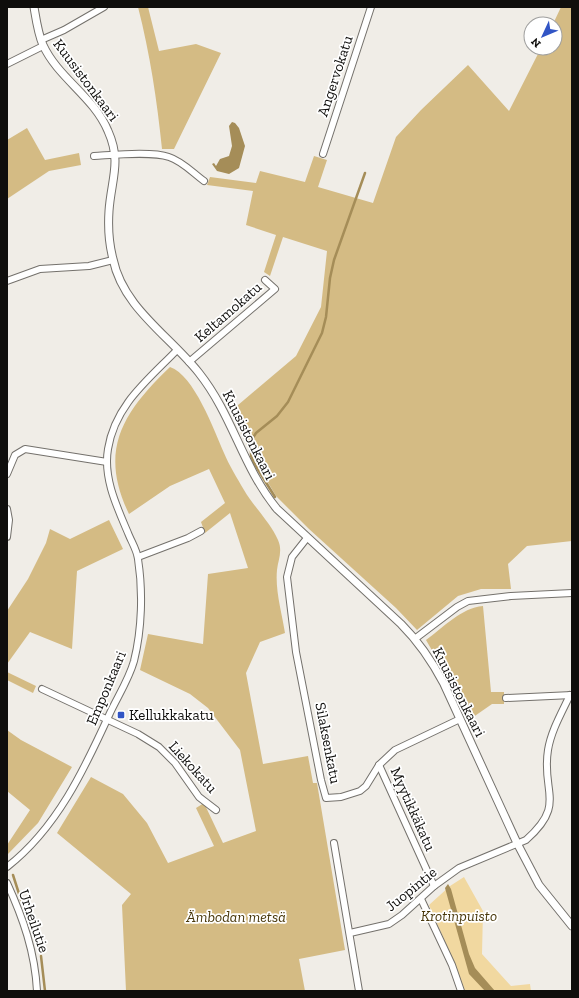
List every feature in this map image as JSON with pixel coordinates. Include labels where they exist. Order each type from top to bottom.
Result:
[{"type":"street","name":"Kuusistonkaari","points":[[34,7],[42,43],[57,66],[103,119],[109,132],[115,155],[114,184],[109,210],[110,238],[113,260],[126,291],[145,316],[199,373],[225,413],[246,463],[277,509],[416,638],[431,660],[517,843],[539,885],[572,926]]},
{"type":"street","points":[[7,64],[104,7]]},
{"type":"street","name":"Angervokatu","points":[[323,154],[371,7]]},
{"type":"street","points":[[94,156],[168,156],[178,161],[204,182]]},
{"type":"street","points":[[7,281],[40,269],[89,266],[113,260]]},
{"type":"street","name":"Keltamokatu","points":[[189,362],[275,289],[265,280]]},
{"type":"street","name":"Emponkaari","points":[[7,867],[31,846],[56,816],[82,772],[133,662],[139,633],[140,594],[138,557],[116,504],[107,462],[112,435],[124,407],[140,385],[177,350]]},
{"type":"street","points":[[7,474],[15,455],[25,449],[107,462]]},
{"type":"street","points":[[7,509],[9,520],[7,537]]},
{"type":"street","points":[[138,557],[188,538],[201,531]]},
{"type":"street","name":"Silaksenkatu","points":[[307,538],[292,557],[287,577],[296,652],[321,780],[326,798],[341,797],[360,791],[366,786],[379,765],[395,750],[460,719]]},
{"type":"street","points":[[416,638],[457,607],[468,601],[511,596],[572,593]]},
{"type":"street","name":"Liekokatu","points":[[42,689],[138,734],[159,747],[175,763],[200,797],[216,810]]},
{"type":"street","points":[[506,698],[571,695]]},
{"type":"street","name":"Juopintie","points":[[350,933],[389,924],[421,899],[434,886],[467,864],[526,840],[534,833],[549,812],[548,751],[550,740],[571,695]]},
{"type":"street","name":"Myytikkäkatu","points":[[379,765],[434,886]]},
{"type":"street","points":[[334,843],[359,991]]},
{"type":"street","name":"Urheilutie","points":[[7,883],[30,940],[34,956],[38,991]]},
{"type":"street","points":[[421,899],[452,965],[461,991]]},
{"type":"green space","points":[[138,7],[148,7],[159,51],[196,44],[221,53],[174,149],[162,149],[153,77]]},
{"type":"green space","points":[[561,7],[572,7],[572,541],[527,546],[508,564],[511,589],[481,589],[458,596],[417,630],[396,608],[309,529],[276,496],[251,454],[231,411],[296,356],[321,307],[327,251],[283,237],[270,276],[264,272],[276,235],[246,225],[253,191],[207,185],[210,177],[256,183],[260,171],[305,182],[314,156],[327,160],[318,187],[373,203],[396,137],[421,110],[468,65],[509,111],[537,56],[563,56],[563,16],[557,16]]},
{"type":"green space","points":[[27,128],[45,160],[79,153],[81,165],[49,171],[7,199],[7,140]]},
{"type":"green space","name":"Ämbodan metsä","points":[[170,367],[179,372],[195,392],[209,418],[233,472],[248,496],[275,533],[279,544],[280,552],[277,570],[277,586],[285,633],[260,642],[246,673],[263,764],[308,756],[313,783],[317,783],[345,950],[299,959],[305,991],[126,991],[122,905],[131,894],[57,833],[91,777],[123,794],[147,823],[168,863],[214,846],[196,808],[204,803],[223,843],[256,831],[240,750],[208,708],[190,694],[140,670],[148,634],[203,644],[208,574],[248,568],[230,513],[205,533],[201,522],[225,503],[209,469],[170,486],[129,514],[120,491],[116,470],[116,451],[120,433],[128,416],[139,400]]},
{"type":"green space","points":[[109,520],[123,549],[77,571],[72,649],[30,632],[7,664],[7,611],[28,579],[46,543],[50,529],[70,539]]},
{"type":"green space","points":[[483,606],[491,692],[504,692],[504,704],[492,704],[469,720],[456,692],[426,640],[460,614],[467,610]]},
{"type":"green space","points":[[7,672],[36,686],[33,693],[7,680]]},
{"type":"green space","points":[[7,730],[21,740],[72,767],[38,823],[7,855],[7,845],[30,810],[7,791]]},
{"type":"green space","name":"Krotinpuisto","points":[[464,877],[483,911],[482,954],[511,986],[530,984],[531,991],[464,991],[456,967],[429,905],[450,886]]},
{"type":"shaded area","points":[[232,122],[239,128],[245,146],[239,168],[229,174],[217,171],[212,164],[214,163],[216,166],[220,159],[229,156],[232,146],[229,126]]},
{"type":"shaded area","points":[[448,884],[451,889],[469,954],[475,968],[495,991],[485,991],[469,974],[445,888]]},
{"type":"waterway","points":[[275,497],[254,463],[251,456],[251,441],[256,433],[277,416],[288,402],[322,333],[326,317],[330,278],[334,260],[365,173]]},
{"type":"waterway","points":[[13,875],[21,900]]},
{"type":"waterway","points":[[24,907],[40,948]]},
{"type":"waterway","points":[[41,956],[45,991]]},
{"type":"place","name":"Kellukkakatu","points":[[121,715]]}]
